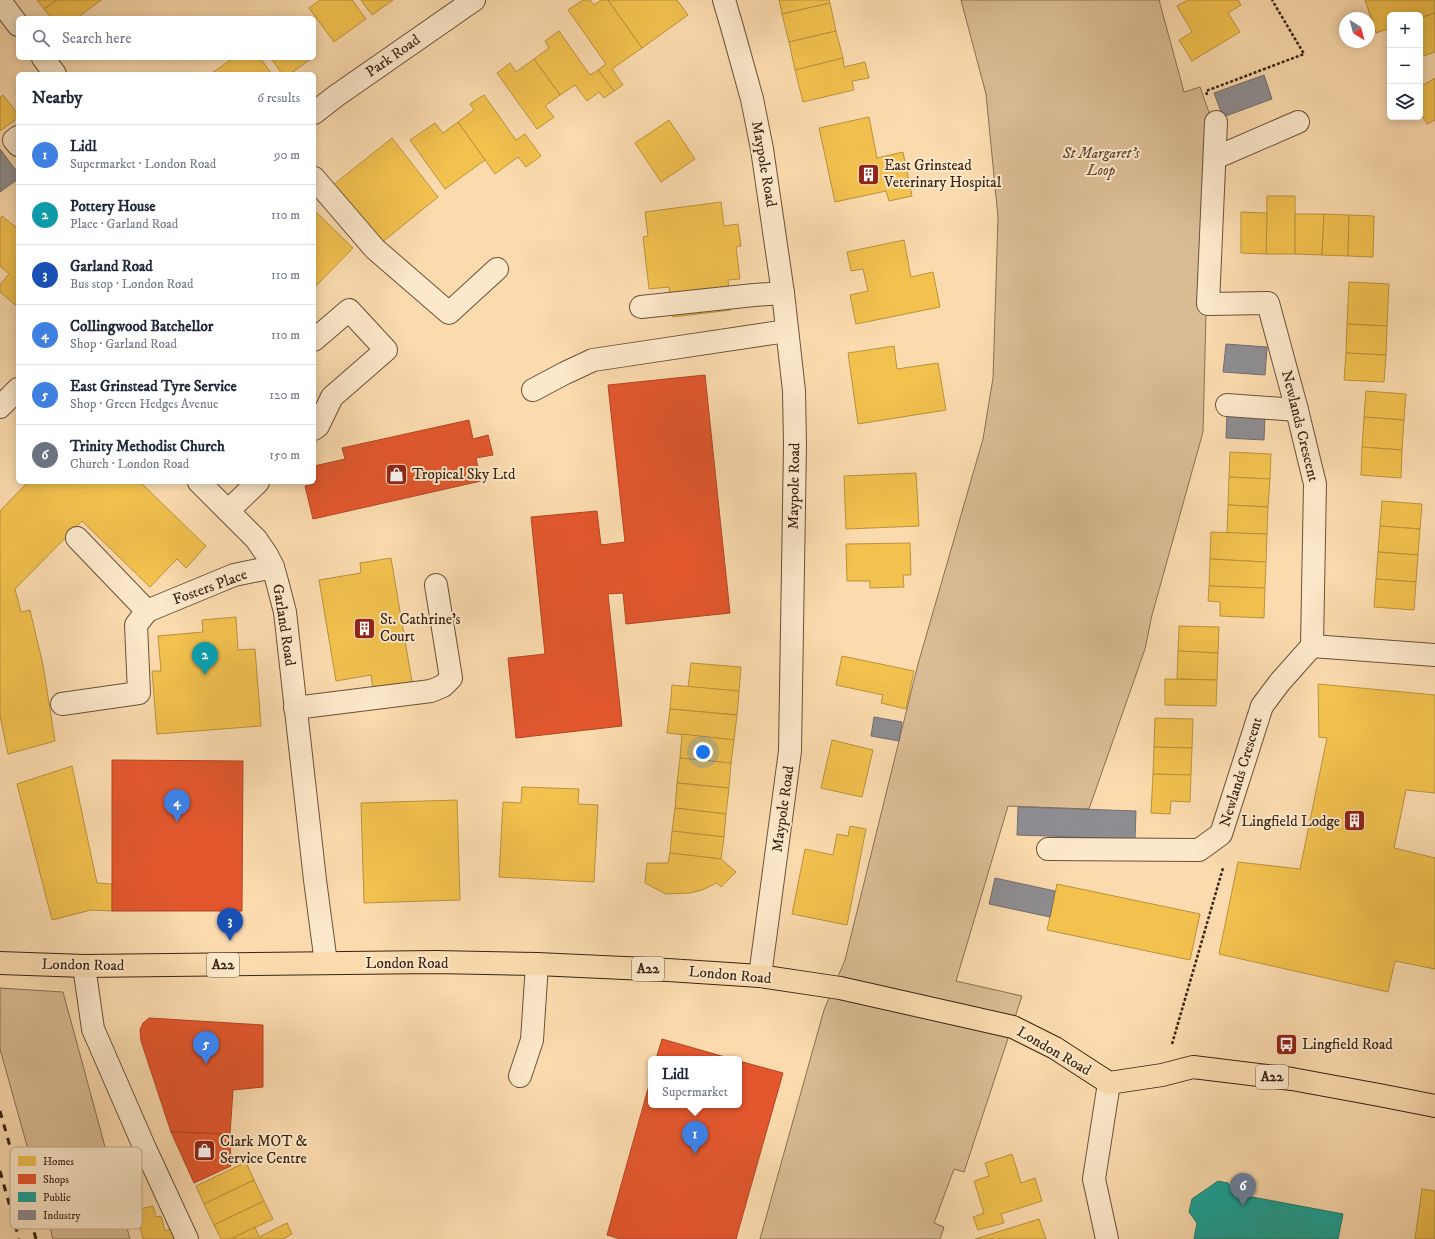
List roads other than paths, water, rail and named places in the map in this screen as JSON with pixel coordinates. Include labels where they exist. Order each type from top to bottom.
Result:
[{"type":"highway","name":"London Road","points":[[5,963],[84,966],[436,962],[537,964],[760,976],[840,988],[1013,1027],[1055,1048],[1109,1083],[1162,1075],[1193,1067],[1292,1079],[1379,1094],[1435,1106]]},
{"type":"street","name":"Park Road","points":[[316,111],[474,0]]},
{"type":"street","name":"Maypole Road","points":[[724,0],[752,99],[762,150],[783,293],[794,391],[795,445],[790,751],[760,976]]},
{"type":"street","points":[[0,1],[16,22]]},
{"type":"street","points":[[44,60],[54,72]]},
{"type":"street","points":[[1216,122],[1215,158],[1298,122]]},
{"type":"street","name":"Newlands Crescent","points":[[1048,849],[1199,850],[1221,834],[1262,706],[1280,682],[1312,646],[1315,484],[1268,303],[1208,304],[1215,158]]},
{"type":"street","points":[[316,180],[375,249],[449,313],[497,269]]},
{"type":"street","points":[[640,307],[783,293]]},
{"type":"street","points":[[316,338],[349,310],[386,350],[332,397],[316,428]]},
{"type":"street","points":[[533,390],[593,360],[787,331]]},
{"type":"street","points":[[0,406],[16,391]]},
{"type":"street","points":[[1227,404],[1297,410]]},
{"type":"street","name":"Garland Road","points":[[201,484],[256,539],[267,555],[273,567],[285,612],[315,880],[326,964]]},
{"type":"street","points":[[228,511],[256,484]]},
{"type":"street","points":[[62,704],[139,693],[136,625],[147,611],[78,538]]},
{"type":"street","name":"Fosters Place","points":[[147,611],[234,575],[273,567]]},
{"type":"street","points":[[295,708],[431,691],[443,686],[451,678],[436,584]]},
{"type":"street","points":[[1312,646],[1435,655]]},
{"type":"street","points":[[520,1076],[532,1040],[537,964]]},
{"type":"street","points":[[84,966],[93,1029],[143,1144],[187,1239]]},
{"type":"street","points":[[1108,1239],[1094,1179],[1109,1083]]},
{"type":"railway","points":[[0,1111],[10,1147]]},
{"type":"railway","points":[[0,1171],[10,1207]]},
{"type":"railway","points":[[16,1229],[19,1239]]},
{"type":"railway","points":[[33,1229],[36,1239]]},
{"type":"place","name":"East Grinstead Veterinary Hospital","points":[[868,174]]},
{"type":"place","name":"Tropical Sky Ltd","points":[[397,474]]},
{"type":"place","name":"St. Cathrine's Court","points":[[365,628]]},
{"type":"place","name":"Pottery House","points":[[205,675]]},
{"type":"place","name":"Lingfield Lodge","points":[[1355,821]]},
{"type":"place","name":"Collingwood Batchellor","points":[[177,822]]},
{"type":"place","name":"Garland Road","points":[[230,941]]},
{"type":"place","name":"Lingfield Road","points":[[1287,1044]]},
{"type":"place","name":"East Grinstead Tyre Service","points":[[206,1064]]},
{"type":"place","name":"Clark MOT & Service Centre","points":[[205,1150]]},
{"type":"place","name":"Lidl","points":[[695,1154]]},
{"type":"place","name":"Trinity Methodist Church","points":[[1243,1206]]},
{"type":"park label","name":"St Margaret's Loop","points":[[1101,162]]}]
